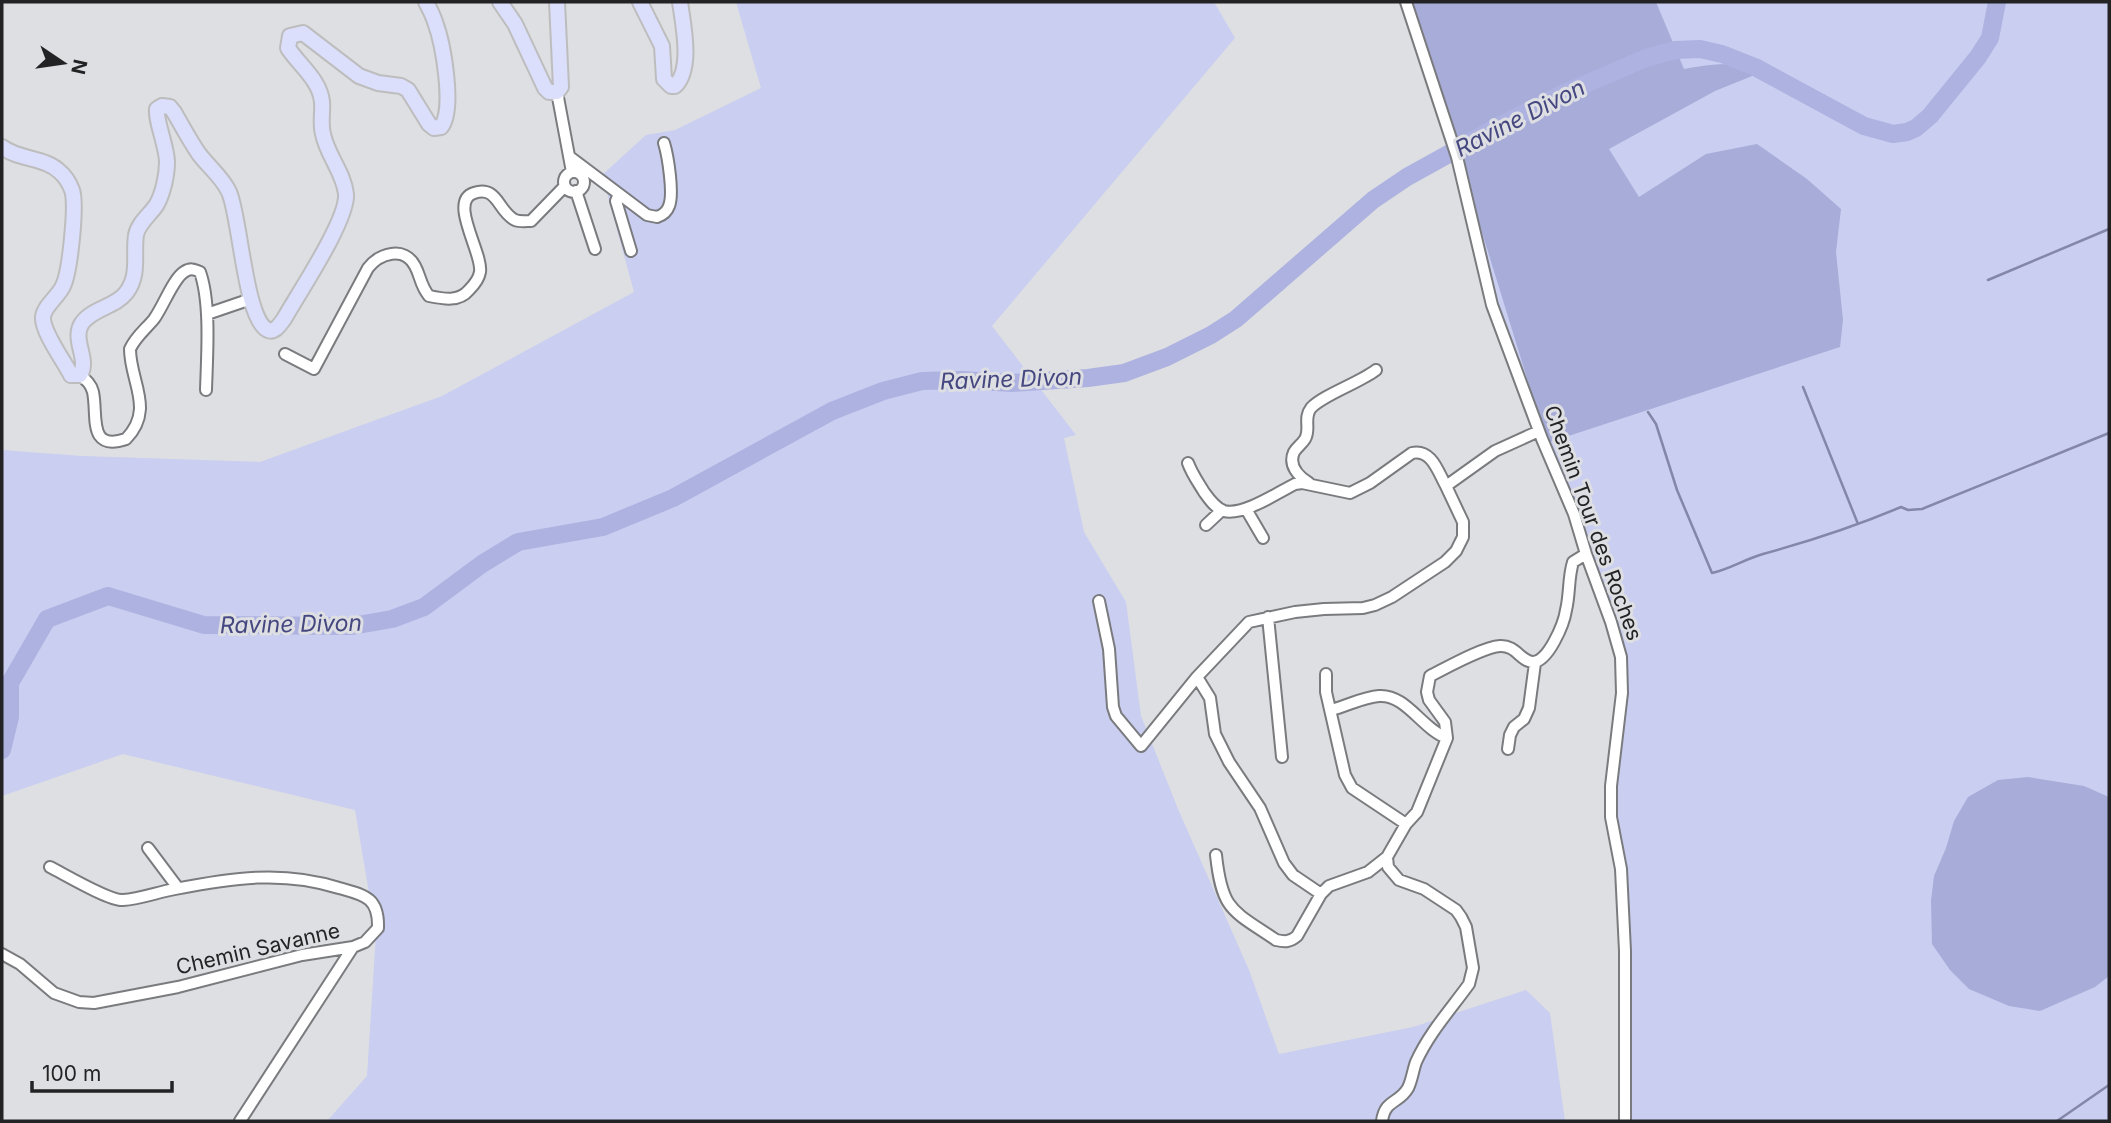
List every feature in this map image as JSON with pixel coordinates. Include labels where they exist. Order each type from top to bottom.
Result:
[{"type":"main road","points":[[2,147],[15,155],[51,165],[62,173],[73,192],[67,275],[63,288],[43,314],[44,326],[71,375],[80,375],[83,364],[77,333],[82,323],[91,314],[125,296],[131,285],[137,262],[138,229],[157,203],[163,188],[167,164],[161,126],[156,115],[162,106],[170,107],[174,112],[198,152],[228,189],[234,205],[251,299],[261,324],[267,330],[276,329],[337,227],[346,198],[344,184],[323,134],[320,93],[316,83],[288,48],[290,36],[303,33],[359,76],[408,90],[429,124],[434,128],[441,127],[447,115],[446,69],[435,22],[426,2]]},
{"type":"main road","points":[[500,2],[515,24],[545,88],[550,92],[557,92],[561,87],[557,2]]},
{"type":"main road","points":[[640,2],[662,46],[664,79],[671,86],[680,82],[685,66],[680,2]]},
{"type":"street","name":"Chemin Tour des Roches","points":[[1406,2],[1457,157],[1492,305],[1539,431],[1574,514],[1616,639],[1623,675],[1611,786],[1611,817],[1622,869],[1625,1121]]},
{"type":"street","points":[[557,92],[572,172]]},
{"type":"street","points":[[569,157],[647,215],[657,217],[663,215],[670,202],[668,159],[664,144]]},
{"type":"street","points":[[572,172],[564,179],[595,248]]},
{"type":"street","points":[[285,354],[314,369],[368,268],[384,254],[395,253],[407,257],[415,265],[422,288],[429,296],[454,299],[464,296],[480,273],[463,209],[466,199],[472,193],[486,191],[495,195],[515,220],[531,221],[570,189],[579,190],[583,184],[582,176],[572,172]]},
{"type":"street","points":[[619,194],[616,201],[631,251]]},
{"type":"street","points":[[80,375],[93,390],[99,436],[111,442],[126,439],[136,425],[141,410],[130,349],[139,334],[155,317],[180,276],[191,269],[200,272],[207,314],[206,390]]},
{"type":"street","points":[[207,314],[251,299]]},
{"type":"street","points":[[1308,483],[1294,470],[1292,460],[1294,452],[1306,438],[1307,416],[1310,410],[1318,402],[1377,370]]},
{"type":"street","points":[[1446,486],[1495,451],[1539,431]]},
{"type":"street","points":[[1099,601],[1109,649],[1113,707],[1116,716],[1141,746],[1197,677],[1249,622],[1314,610],[1375,605],[1445,562],[1456,551],[1463,537],[1463,522],[1446,486],[1430,457],[1418,452],[1412,453],[1361,489],[1350,493],[1308,483],[1295,484],[1246,509],[1231,512],[1222,510],[1209,498],[1192,474],[1188,463]]},
{"type":"street","points":[[1246,509],[1263,538]]},
{"type":"street","points":[[1206,526],[1222,510]]},
{"type":"street","points":[[1216,855],[1223,897],[1234,912],[1276,940],[1291,941],[1297,936],[1321,894],[1329,886],[1368,872],[1387,857],[1406,824],[1417,813],[1447,738],[1445,722],[1429,700],[1427,692],[1430,676],[1490,648],[1502,646],[1514,649],[1528,662],[1535,663],[1545,657],[1566,612],[1573,562],[1586,554]]},
{"type":"street","points":[[1268,617],[1282,757]]},
{"type":"street","points":[[1508,749],[1514,727],[1524,719],[1529,708],[1535,663]]},
{"type":"street","points":[[1326,674],[1326,692],[1345,775],[1352,788],[1406,824]]},
{"type":"street","points":[[1197,677],[1210,698],[1215,734],[1229,762],[1260,808],[1284,863],[1293,874],[1321,894]]},
{"type":"street","points":[[1331,710],[1372,697],[1390,697],[1402,704],[1433,732],[1447,738]]},
{"type":"street","points":[[148,848],[178,888]]},
{"type":"street","points":[[1382,1121],[1384,1111],[1390,1103],[1402,1096],[1408,1087],[1416,1063],[1429,1039],[1469,984],[1473,968],[1466,928],[1456,910],[1424,888],[1399,880],[1388,867],[1387,857]]},
{"type":"street","name":"Chemin Savanne","points":[[2,954],[20,964],[54,993],[79,1002],[94,1003],[178,988],[302,955],[353,947],[365,942],[378,928],[375,906],[366,896],[314,880],[237,878],[121,900],[50,867]]},
{"type":"street","points":[[240,1121],[353,947]]},
{"type":"shaded area","points":[[736,2],[1214,2],[1235,38],[992,326],[1076,435],[1064,438],[1084,532],[1126,602],[1141,716],[1178,809],[1249,970],[1279,1054],[1413,1027],[1526,990],[1550,1013],[1565,1121],[327,1121],[367,1076],[376,934],[355,810],[123,754],[2,796],[2,450],[82,456],[260,462],[442,396],[634,292],[602,175],[646,135],[675,130],[761,88]]},
{"type":"shaded area","points":[[1411,2],[2109,2],[2109,1121],[1625,1121],[1625,951],[1611,817],[1621,657],[1492,305]]},
{"type":"shaded area","points":[[1411,2],[1656,2],[1684,69],[1725,64],[1767,70],[1715,91],[1609,149],[1639,197],[1706,154],[1757,144],[1807,179],[1841,209],[1836,252],[1843,320],[1840,347],[1547,443]]},
{"type":"shaded area","points":[[2028,777],[2084,786],[2109,797],[2109,976],[2095,987],[2040,1011],[2009,1006],[1969,989],[1950,970],[1932,944],[1931,901],[1934,876],[1954,821],[1968,797],[1998,780]]},
{"type":"waterway","name":"Ravine Divon","points":[[2,750],[10,717],[10,683],[47,619],[108,596],[204,625],[352,626],[392,619],[424,607],[482,564],[518,542],[603,527],[673,498],[832,411],[883,391],[922,381],[1012,383],[1088,378],[1124,373],[1167,357],[1236,319],[1373,200],[1407,177],[1558,96],[1646,58],[1675,50],[1700,49],[1722,54],[1755,67],[1864,126],[1893,134],[1907,132],[1930,116],[1978,57],[1990,38],[1997,2]]},
{"type":"waterway","points":[[1988,280],[2109,229]]},
{"type":"waterway","points":[[1803,387],[1858,524]]},
{"type":"waterway","points":[[1648,412],[1656,424],[1677,490],[1712,573],[1901,507],[1908,510],[1922,509],[2109,433]]},
{"type":"waterway","points":[[2057,1121],[2109,1085]]}]
